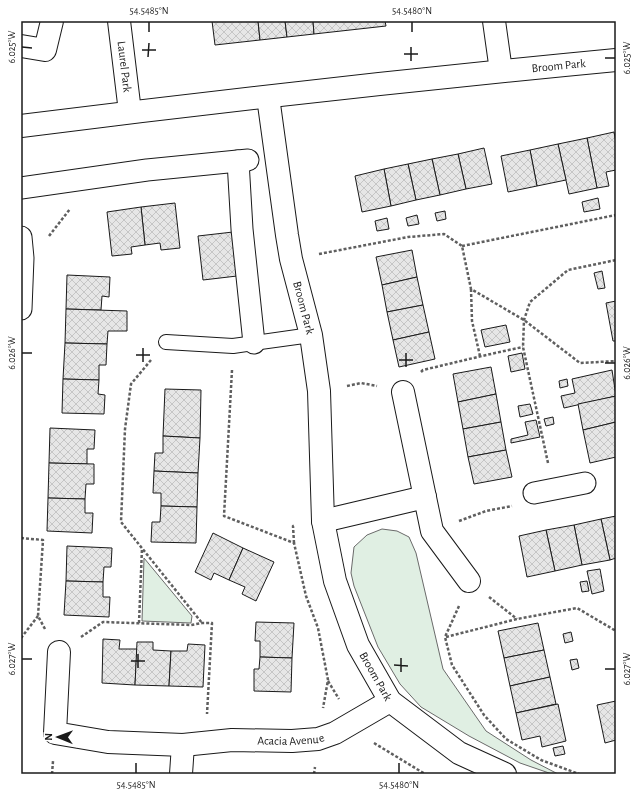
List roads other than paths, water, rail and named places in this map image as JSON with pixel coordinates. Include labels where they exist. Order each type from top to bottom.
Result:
[{"type":"street","points":[[21,46],[46,50],[52,21]]},
{"type":"street","name":"Laurel Park","points":[[119,21],[130,112]]},
{"type":"street","points":[[494,21],[501,71]]},
{"type":"street","name":"Broom Park","points":[[21,126],[130,112],[501,71],[616,60]]},
{"type":"street","name":"Broom Park","points":[[268,97],[291,259],[311,335],[319,391],[323,521],[335,581],[358,645],[390,701],[459,753],[505,774]]},
{"type":"street","points":[[21,188],[148,170],[243,160],[242,229],[254,343]]},
{"type":"street","points":[[21,237],[23,258],[21,309]]},
{"type":"street","points":[[403,392],[432,531],[469,581]]},
{"type":"street","points":[[534,494],[585,483]]},
{"type":"street","points":[[323,521],[425,497]]},
{"type":"street","name":"Acacia Avenue","points":[[59,652],[55,733],[108,742],[183,745],[232,740],[292,741],[318,739],[335,733],[390,701]]},
{"type":"street","points":[[181,774],[183,745]]},
{"type":"lane","points":[[166,342],[233,346],[311,335]]}]
